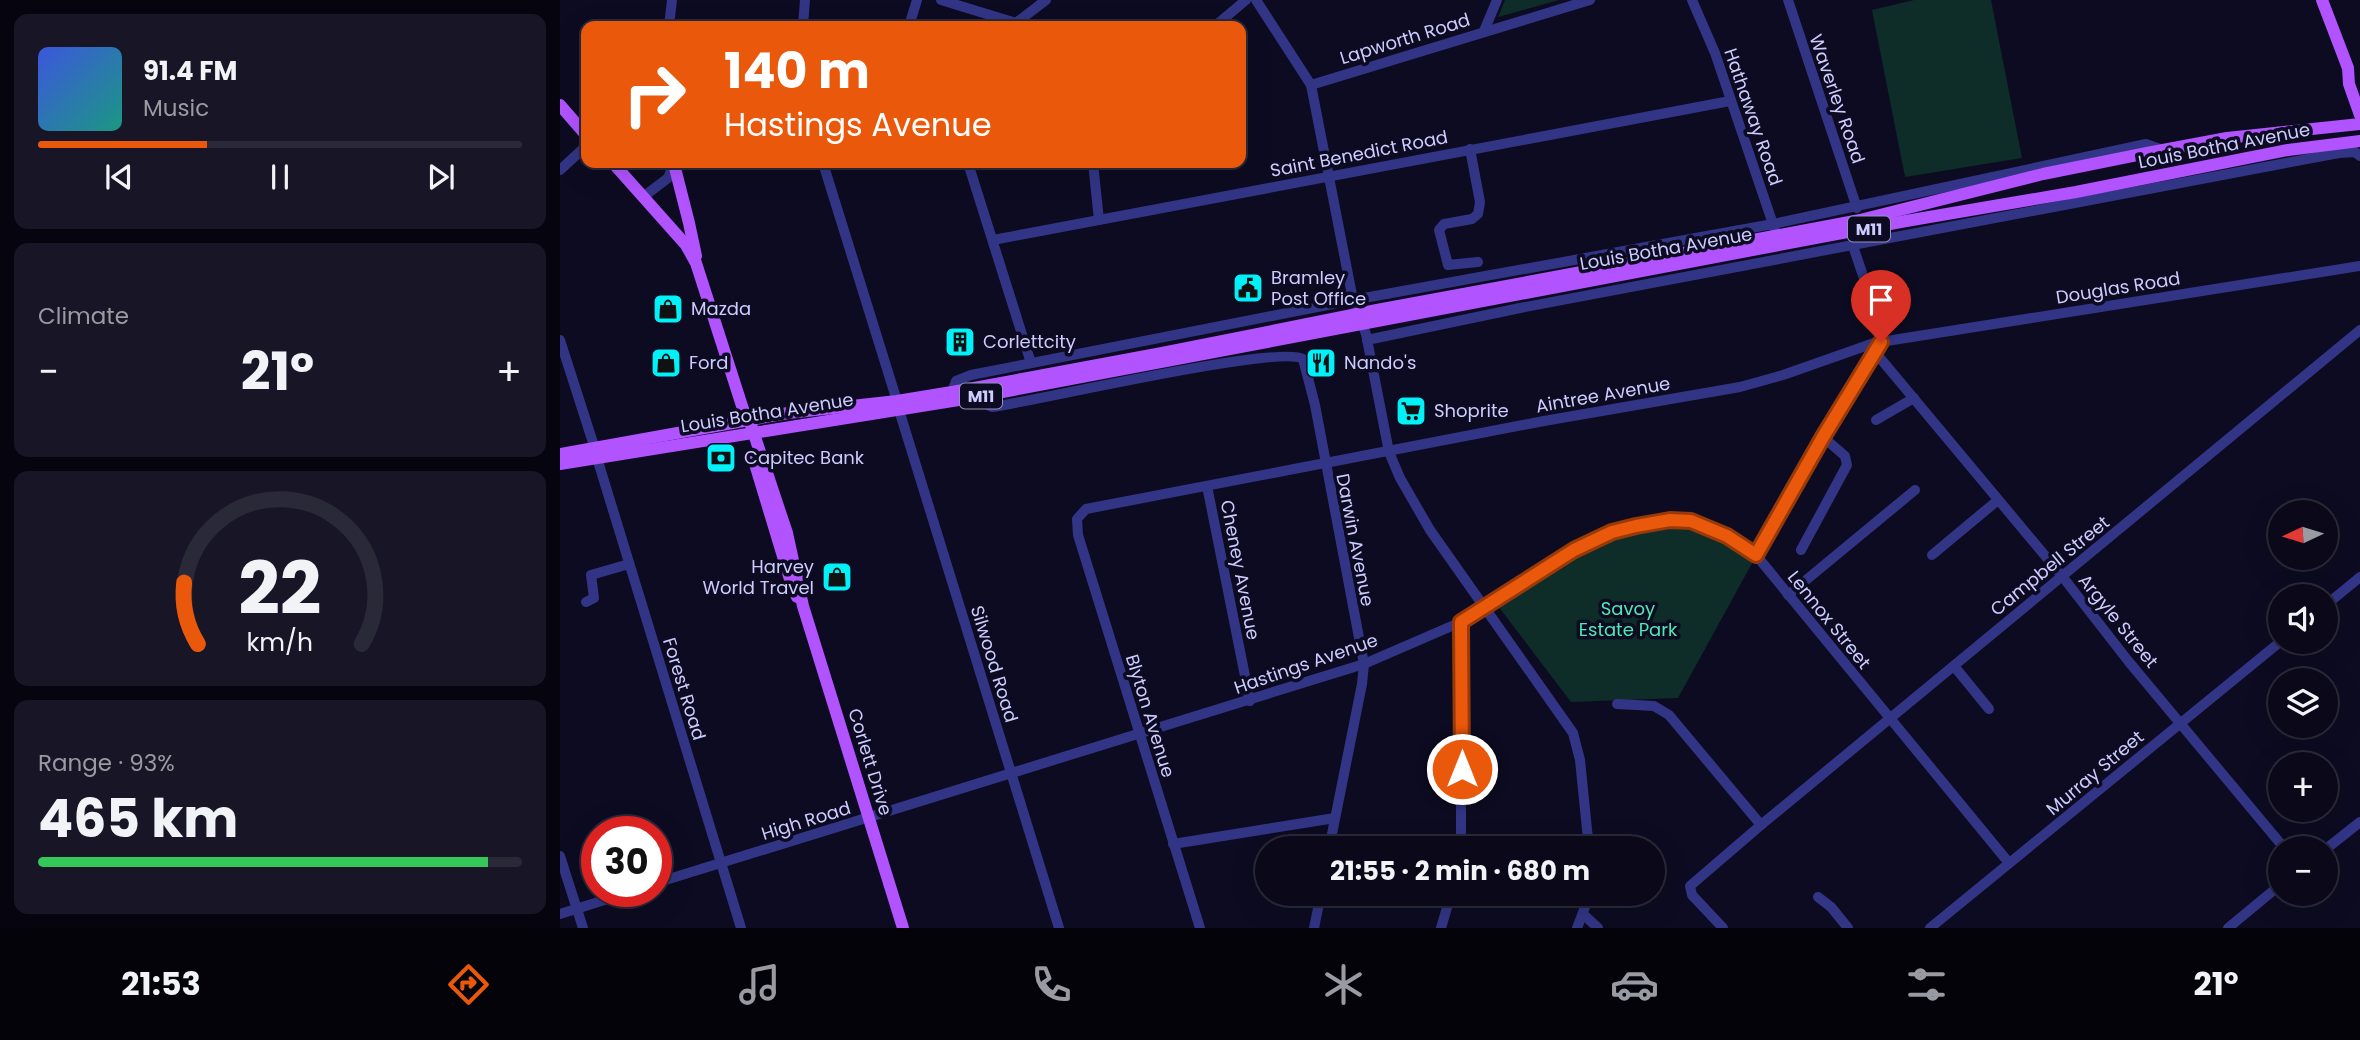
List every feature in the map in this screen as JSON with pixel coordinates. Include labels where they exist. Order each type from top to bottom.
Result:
[{"type":"main road","points":[[2322,0],[2348,68],[2360,88]]},
{"type":"main road","points":[[2348,68],[2360,115]]},
{"type":"main road","points":[[560,105],[581,129]]},
{"type":"main road","name":"Louis Botha Avenue","points":[[560,464],[807,410],[980,397],[1205,360],[1362,320],[1860,220],[2043,174],[2227,138],[2360,124]]},
{"type":"main road","name":"Louis Botha Avenue","points":[[1776,235],[2317,151],[2360,141]]},
{"type":"main road","points":[[617,168],[686,245],[696,263]]},
{"type":"main road","points":[[675,168],[690,223],[696,263]]},
{"type":"main road","name":"Corlett Drive","points":[[696,263],[747,423],[788,534],[803,606],[903,928]]},
{"type":"main road","name":"Louis Botha Avenue","points":[[898,405],[952,392],[1213,343],[1362,320]]},
{"type":"main road","name":"Louis Botha Avenue","points":[[560,454],[596,454]]},
{"type":"street","points":[[670,21],[672,0]]},
{"type":"street","points":[[803,21],[805,0]]},
{"type":"street","points":[[911,21],[917,0]]},
{"type":"street","points":[[941,0],[1002,21]]},
{"type":"street","points":[[1019,21],[1046,0]]},
{"type":"street","points":[[1221,21],[1246,0]]},
{"type":"street","points":[[1255,0],[1311,85],[1353,300],[1367,340],[1389,452],[1418,511],[1483,608],[1573,733],[1580,760],[1588,836]]},
{"type":"street","points":[[1484,31],[1497,0]]},
{"type":"street","name":"Lapworth Road","points":[[1311,85],[1590,0]]},
{"type":"street","name":"Hathaway Road","points":[[1692,0],[1704,23],[1776,235]]},
{"type":"street","name":"Waverley Road","points":[[1788,0],[1857,208]]},
{"type":"street","name":"Saint Benedict Road","points":[[993,240],[1730,101]]},
{"type":"street","name":"Louis Botha Avenue","points":[[952,392],[956,381],[964,377],[1031,363],[1353,300],[1776,235],[1857,208],[2070,160],[2146,144],[2163,150]]},
{"type":"street","points":[[1470,149],[1479,202],[1478,214],[1472,219],[1441,225],[1439,230],[1448,265],[1478,261]]},
{"type":"street","points":[[560,170],[581,151]]},
{"type":"street","name":"Louis Botha Avenue","points":[[1367,340],[1520,308],[1853,246],[2317,151],[2350,151],[2360,156]]},
{"type":"street","points":[[643,197],[668,178],[672,168]]},
{"type":"street","name":"Silwood Road","points":[[825,168],[1059,928]]},
{"type":"street","points":[[970,168],[1031,363]]},
{"type":"street","points":[[1094,168],[1099,220]]},
{"type":"street","points":[[1756,555],[1881,342],[1878,323],[1853,246]]},
{"type":"street","name":"Douglas Road","points":[[1881,342],[2360,265]]},
{"type":"street","points":[[1210,329],[1213,343]]},
{"type":"street","name":"Campbell Street","points":[[1723,928],[1692,895],[1690,886],[1760,825],[2360,330]]},
{"type":"street","name":"Forest Road","points":[[560,340],[741,928]]},
{"type":"street","points":[[1276,340],[1279,355]]},
{"type":"street","name":"Aintree Avenue","points":[[1080,514],[1094,506],[1740,387],[1881,342]]},
{"type":"street","name":"Argyle Street","points":[[1875,352],[2062,576],[2273,836]]},
{"type":"street","name":"Louis Botha Avenue","points":[[1205,360],[1295,355],[1304,361]]},
{"type":"street","name":"Darwin Avenue","points":[[1304,361],[1313,395],[1363,664],[1362,684],[1332,836]]},
{"type":"street","points":[[1876,420],[1914,398]]},
{"type":"street","points":[[1801,550],[1847,465],[1845,456],[1823,437]]},
{"type":"street","name":"Cheney Avenue","points":[[1208,486],[1250,701]]},
{"type":"street","points":[[1788,595],[1915,490]]},
{"type":"street","points":[[1932,555],[1998,500]]},
{"type":"street","name":"Blyton Avenue","points":[[1080,514],[1077,519],[1077,535],[1200,928]]},
{"type":"street","name":"Hastings Avenue","points":[[1085,751],[1363,664],[1461,622],[1589,542],[1612,532],[1658,522],[1697,522],[1727,536],[1756,555]]},
{"type":"street","name":"Lennox Street","points":[[1756,555],[2009,863]]},
{"type":"street","points":[[586,602],[594,598],[591,575],[629,564]]},
{"type":"street","points":[[2338,595],[2360,577]]},
{"type":"street","points":[[1461,622],[1461,836]]},
{"type":"street","name":"Murray Street","points":[[1930,928],[2268,652]]},
{"type":"street","points":[[1954,666],[1989,709]]},
{"type":"street","points":[[1617,704],[1654,706],[1669,715],[1760,825]]},
{"type":"street","name":"High Road","points":[[672,878],[1085,751]]},
{"type":"street","points":[[1173,844],[1335,818]]},
{"type":"street","points":[[2338,839],[2360,822]]},
{"type":"street","points":[[560,856],[583,928]]},
{"type":"street","points":[[2228,928],[2268,895]]},
{"type":"street","points":[[1818,897],[1831,907],[1848,928]]},
{"type":"street","points":[[1314,928],[1319,906]]},
{"type":"street","points":[[1441,928],[1447,906]]},
{"type":"street","points":[[1577,928],[1586,906]]},
{"type":"street","points":[[560,914],[582,907]]},
{"type":"street","points":[[1583,914],[1598,928]]},
{"type":"green space","points":[[1505,0],[1559,0],[1498,17]]},
{"type":"green space","points":[[1914,0],[1991,0],[2022,158],[1905,177],[1872,10]]},
{"type":"green space","name":"Savoy Estate Park","points":[[1685,522],[1756,556],[1678,698],[1571,702],[1498,606],[1592,547],[1642,530]]},
{"type":"place","name":"Bramley Post Office","points":[[1248,288]]},
{"type":"place","name":"Mazda","points":[[668,309]]},
{"type":"place","name":"Corlettcity","points":[[960,342]]},
{"type":"place","name":"Ford","points":[[666,363]]},
{"type":"place","name":"Nando's","points":[[1321,363]]},
{"type":"place","name":"Shoprite","points":[[1411,411]]},
{"type":"place","name":"Capitec Bank","points":[[721,458]]},
{"type":"place","name":"Harvey World Travel","points":[[837,577]]},
{"type":"route","points":[[1462,769],[1461,622],[1574,550],[1612,532],[1636,526],[1670,520],[1697,522],[1727,536],[1756,555],[1881,342]]}]
